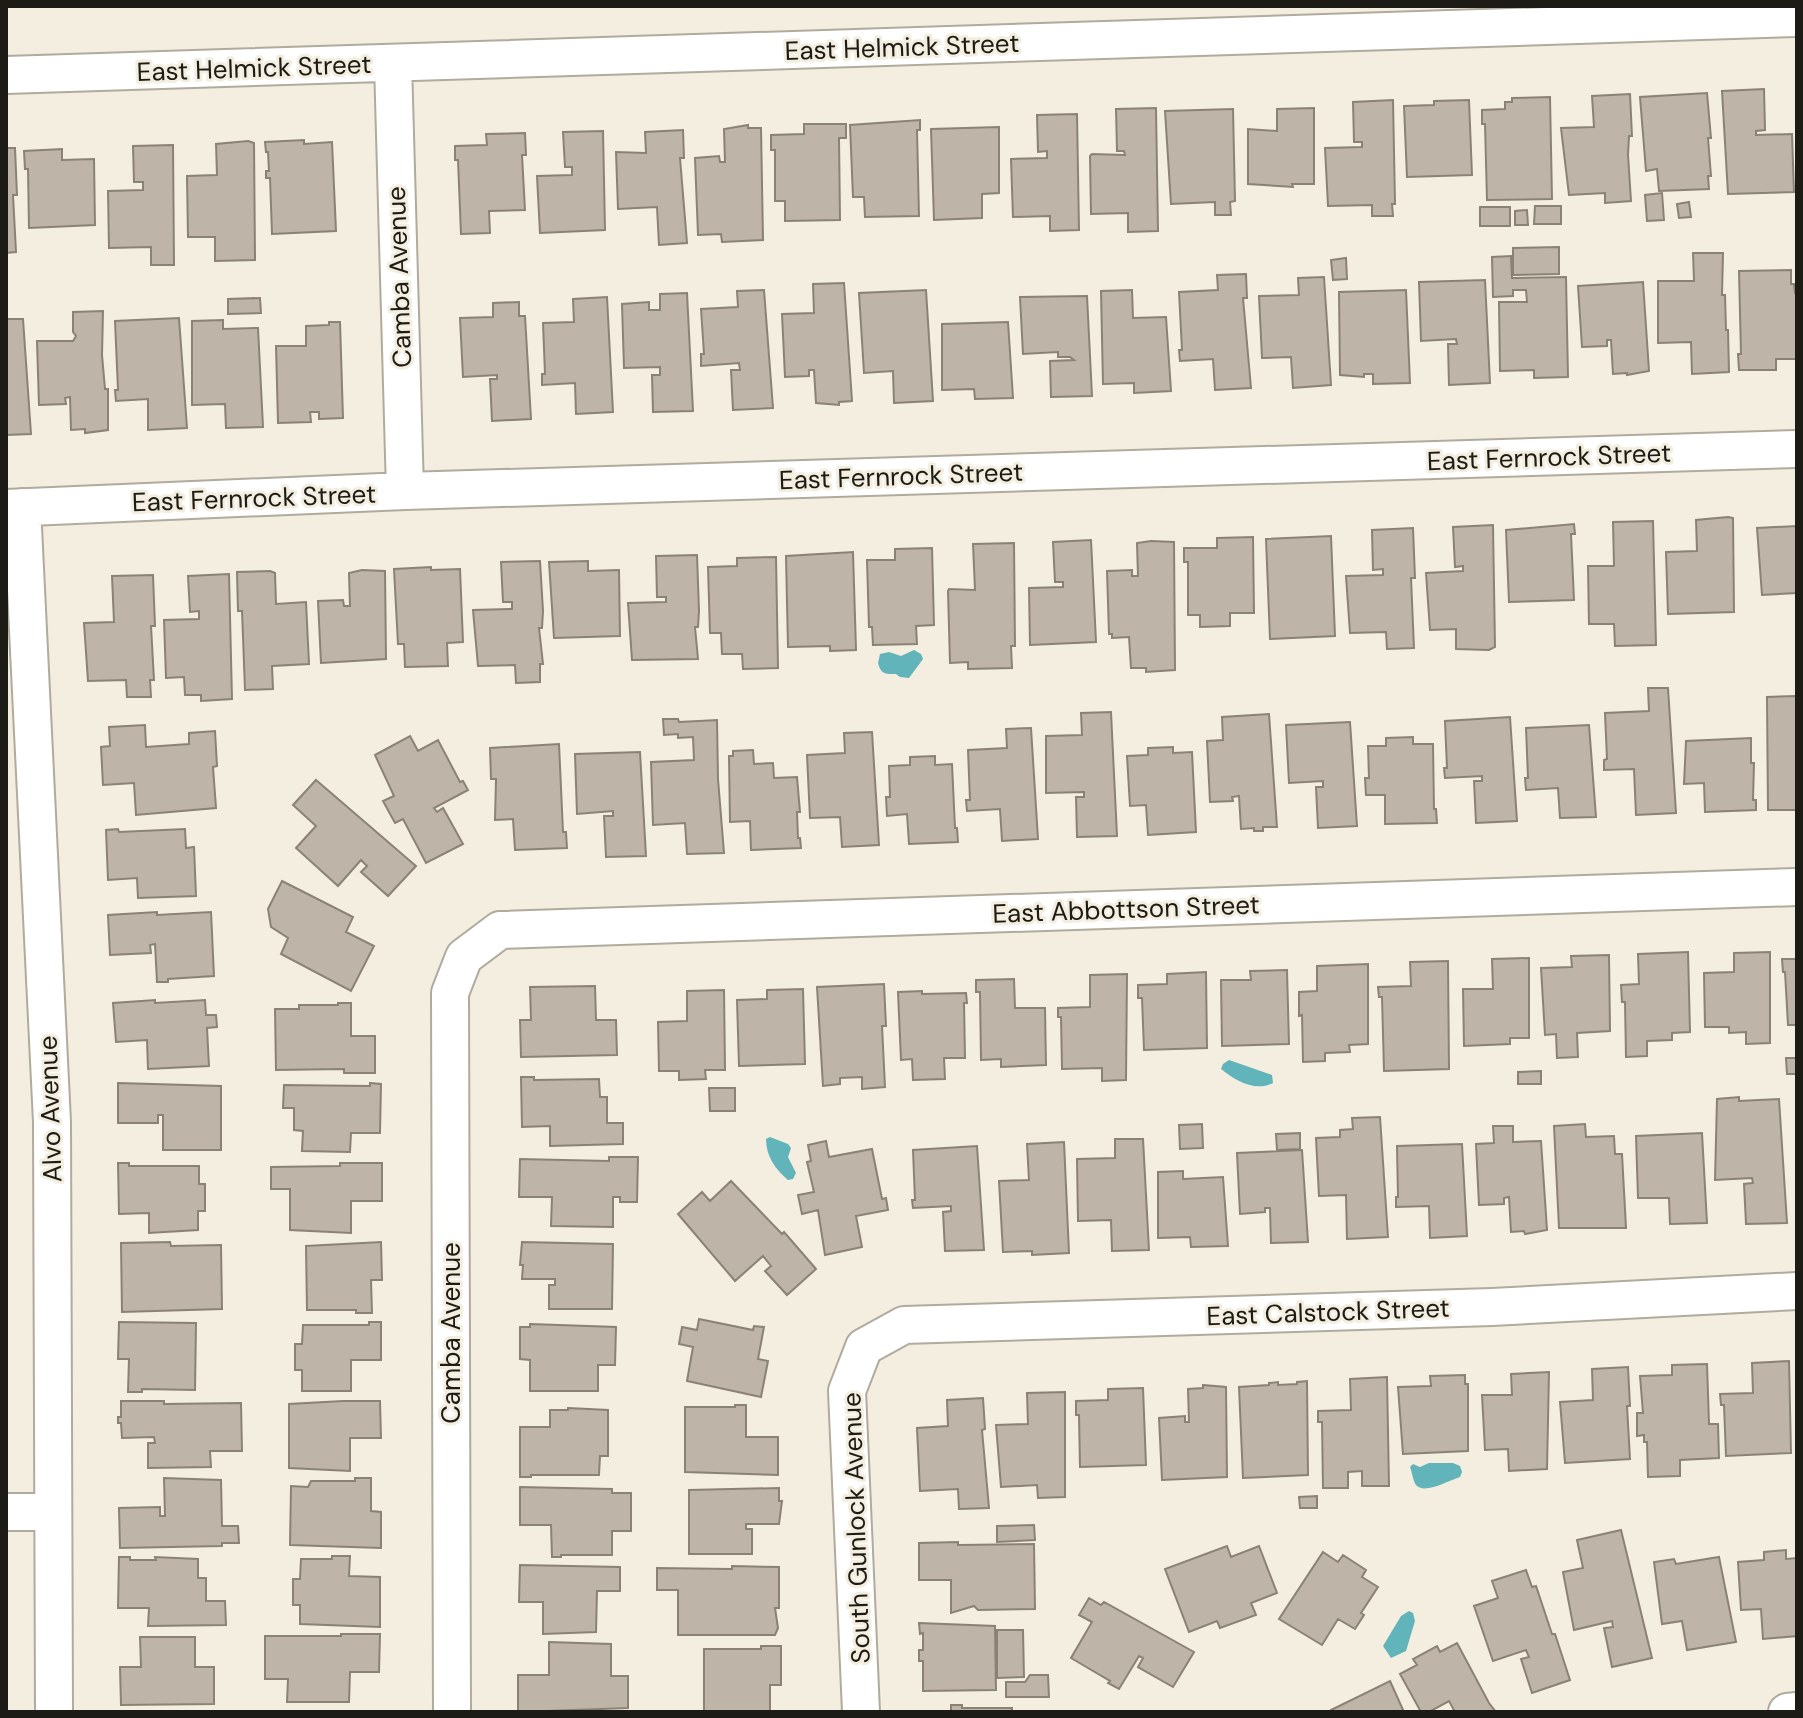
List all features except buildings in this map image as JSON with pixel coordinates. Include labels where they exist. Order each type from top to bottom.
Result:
[{"type":"street","name":"East Helmick Street","points":[[6,75],[393,63],[1506,17],[1797,18]]},
{"type":"street","name":"Camba Avenue","points":[[393,63],[405,491]]},
{"type":"street","name":"East Fernrock Street","points":[[14,507],[405,491],[1797,449]]},
{"type":"street","name":"Alvo Avenue","points":[[14,507],[52,1122],[54,1712]]},
{"type":"street","name":"East Abbottson Street","points":[[464,957],[500,930],[1797,887]]},
{"type":"street","name":"Camba Avenue","points":[[452,1712],[450,993],[464,957]]},
{"type":"street","name":"East Calstock Street","points":[[864,1347],[904,1325],[1492,1307],[1797,1291]]},
{"type":"street","name":"South Gunlock Avenue","points":[[861,1712],[847,1391],[864,1347]]},
{"type":"street","points":[[6,1512],[52,1512]]},
{"type":"street","points":[[1787,1712],[1797,1711]]},
{"type":"water","points":[[914,650],[923,659],[909,678],[882,672],[878,663],[880,654],[889,652],[901,656]]},
{"type":"water","points":[[1229,1060],[1272,1075],[1273,1083],[1253,1086],[1239,1081],[1221,1069]]},
{"type":"water","points":[[770,1137],[791,1148],[788,1157],[796,1173],[793,1179],[788,1180],[772,1162],[766,1145],[766,1139]]},
{"type":"water","points":[[1453,1463],[1460,1466],[1462,1472],[1460,1477],[1431,1488],[1420,1488],[1410,1467]]},
{"type":"water","points":[[1409,1611],[1413,1613],[1415,1621],[1406,1651],[1391,1658],[1383,1646],[1401,1616]]}]
